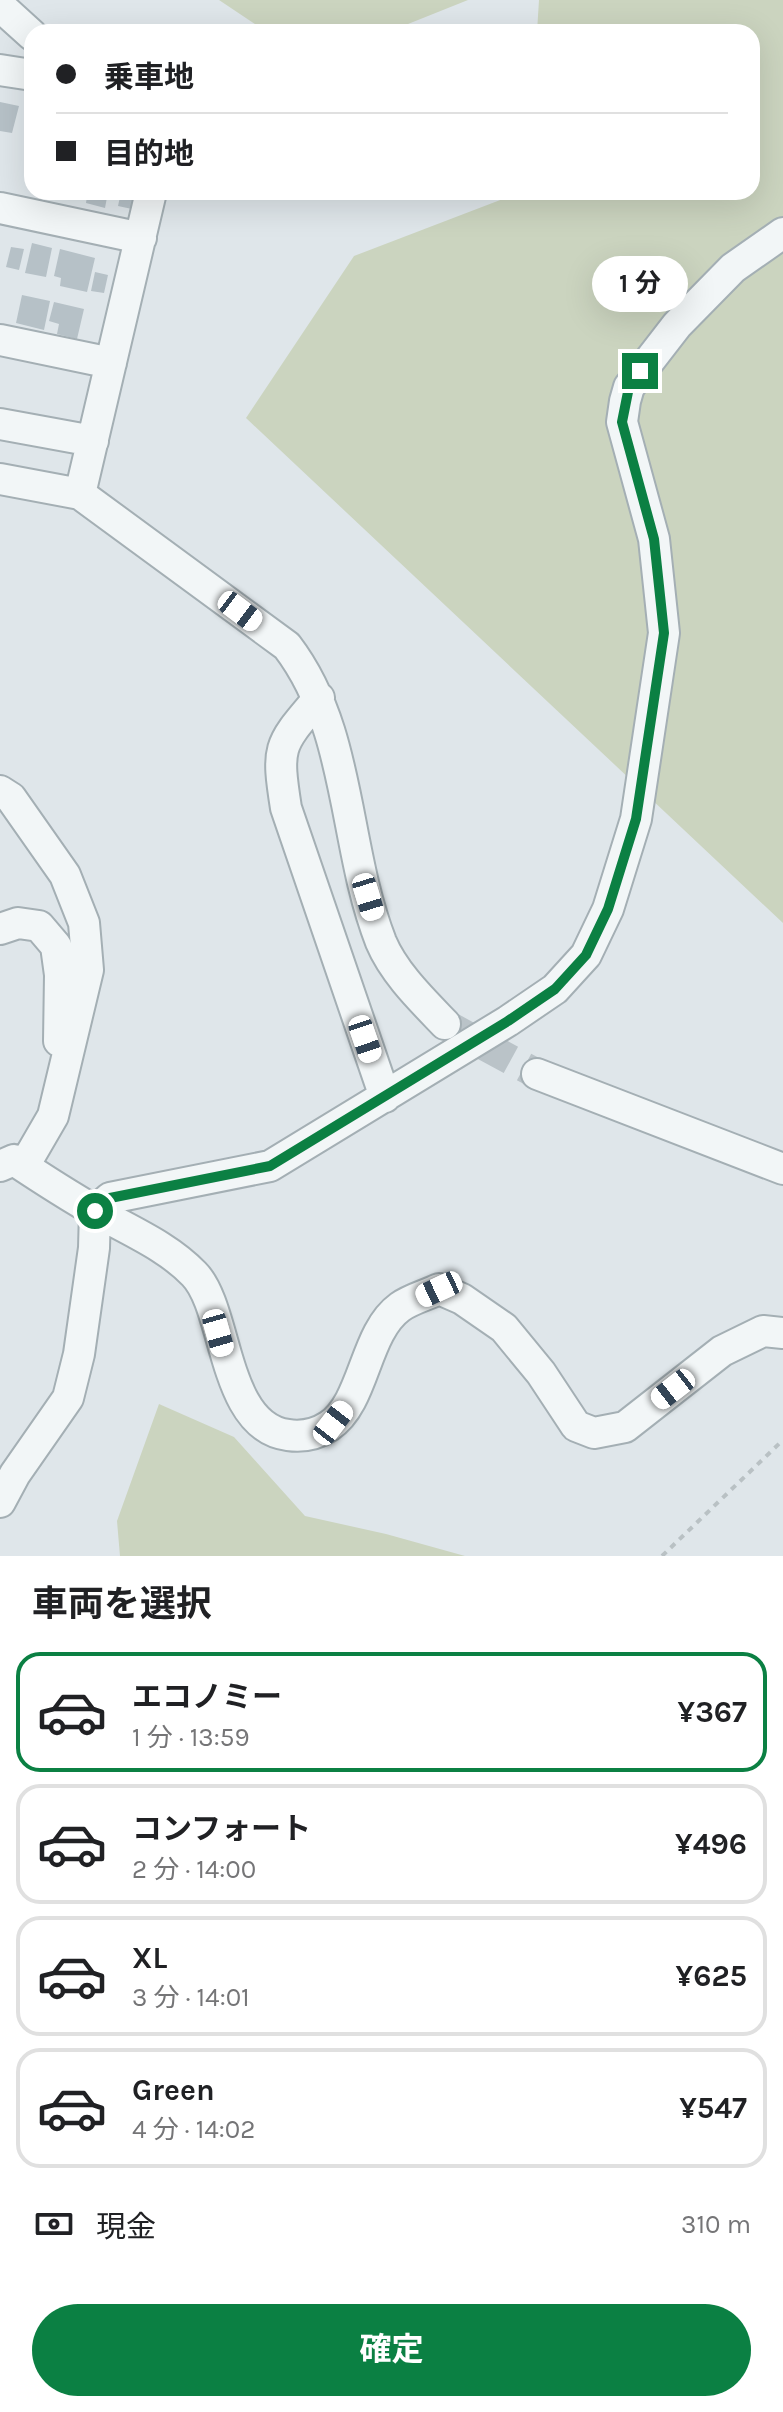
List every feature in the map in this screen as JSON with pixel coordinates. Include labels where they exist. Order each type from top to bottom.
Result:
[{"type":"street","points":[[0,6],[24,28]]},
{"type":"street","points":[[0,70],[24,74]]},
{"type":"street","points":[[80,494],[149,200]]},
{"type":"street","points":[[0,208],[141,238]]},
{"type":"street","points":[[0,1502],[15,1474],[68,1398],[79,1354],[94,1248],[95,1211],[110,1198],[270,1166],[439,1066],[555,989],[586,955],[608,909],[636,819],[664,633],[654,539],[622,422],[625,401],[629,387],[677,325],[733,268],[783,233]]},
{"type":"street","points":[[0,340],[111,363]]},
{"type":"street","points":[[0,424],[93,441]]},
{"type":"street","points":[[0,479],[80,494],[287,646],[306,672],[319,698],[338,763],[360,874],[382,944],[410,987],[445,1024]]},
{"type":"street","points":[[319,698],[286,737],[279,764],[286,808],[385,1097]]},
{"type":"street","points":[[0,791],[11,798],[65,875],[84,923],[88,970],[53,1116],[12,1166],[167,1250],[196,1275],[206,1291],[224,1354],[243,1396],[266,1427],[282,1434],[301,1436],[333,1423],[345,1408],[385,1323],[400,1307],[439,1289],[462,1299],[504,1328],[541,1373],[576,1426],[594,1433],[625,1427],[722,1351],[763,1331],[783,1333]]},
{"type":"street","points":[[0,929],[18,923],[39,926],[56,946],[60,975],[59,1047],[69,1055]]},
{"type":"street","points":[[537,1074],[783,1169]]},
{"type":"path","points":[[662,1556],[783,1440]]},
{"type":"green space","points":[[219,0],[468,0],[408,24],[255,24]]},
{"type":"green space","points":[[539,0],[783,0],[783,923],[246,418],[354,256],[500,200],[760,200],[760,24],[538,24]]},
{"type":"green space","points":[[159,1404],[234,1437],[305,1516],[465,1556],[120,1556],[117,1521]]},
{"type":"building","points":[[0,102],[19,106],[12,133],[0,131]]},
{"type":"building","points":[[86,200],[106,200],[105,208],[86,203]]},
{"type":"building","points":[[119,200],[134,200],[132,209],[118,206]]},
{"type":"building","points":[[32,243],[52,248],[46,277],[25,273]]},
{"type":"building","points":[[11,247],[24,249],[19,270],[6,267]]},
{"type":"building","points":[[60,249],[95,258],[87,292],[60,286],[61,278],[54,276]]},
{"type":"building","points":[[95,272],[108,275],[104,293],[91,291]]},
{"type":"building","points":[[22,295],[50,301],[44,330],[16,323]]},
{"type":"building","points":[[54,302],[84,309],[77,339],[57,334],[59,324],[49,321]]},
{"type":"tunnel","points":[[445,1024],[537,1074]]},
{"type":"route","points":[[95,1211],[110,1198],[270,1166],[439,1066],[508,1021],[555,989],[586,955],[608,909],[636,819],[664,633],[654,539],[622,422],[629,387],[640,371]]}]
